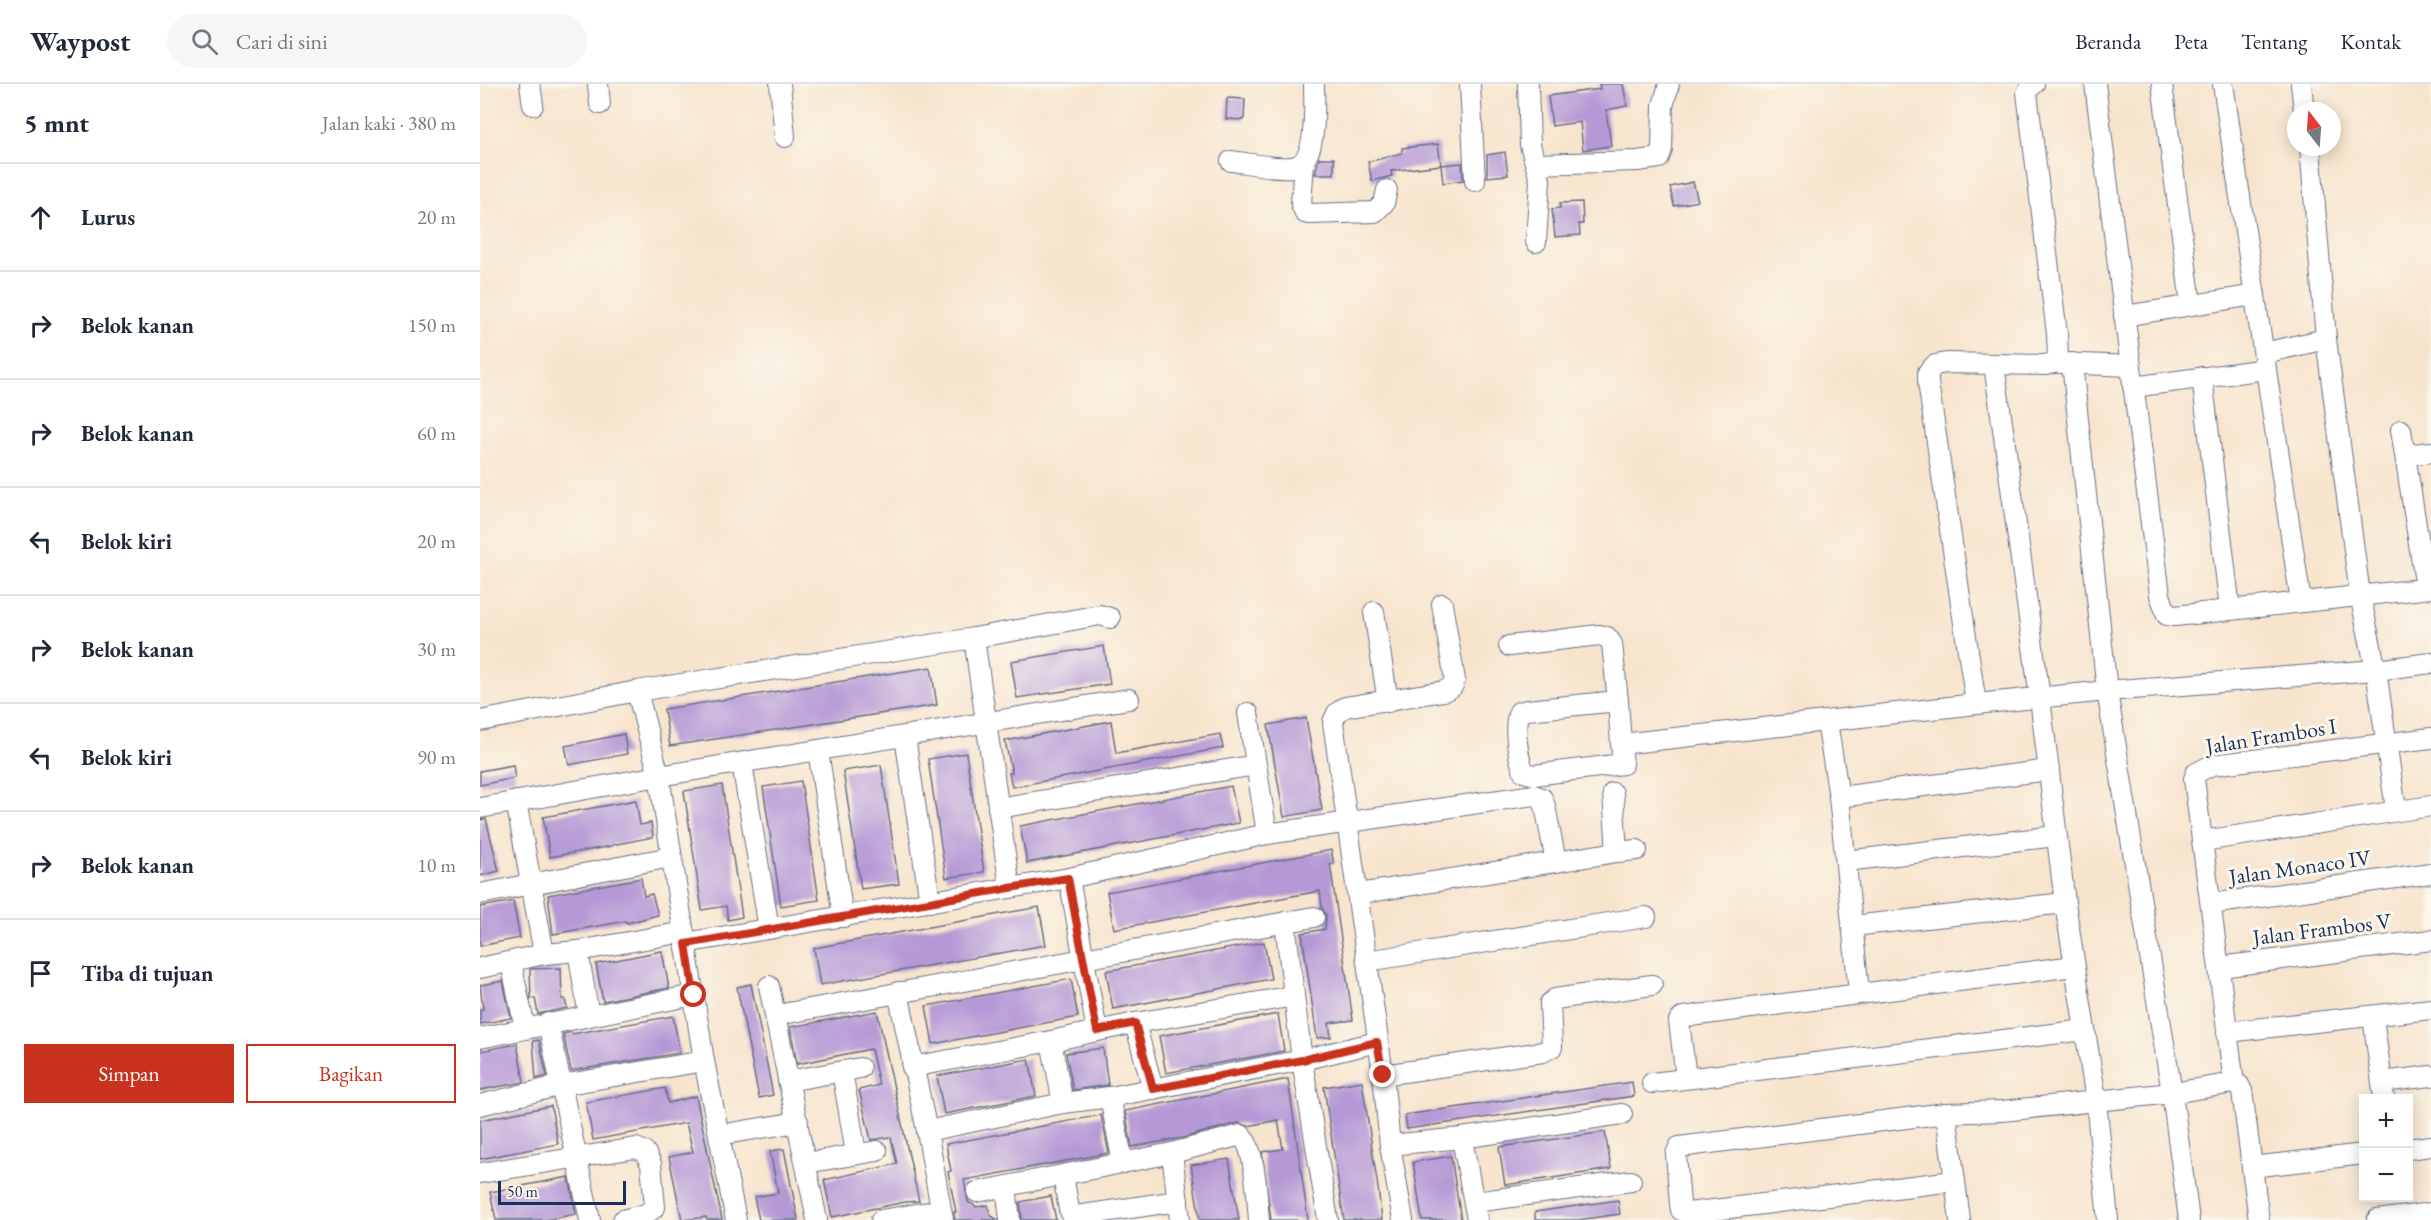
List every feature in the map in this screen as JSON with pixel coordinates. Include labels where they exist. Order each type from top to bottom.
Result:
[{"type":"street","points":[[530,84],[533,105]]},
{"type":"street","points":[[780,84],[785,137]]},
{"type":"street","points":[[1314,84],[1314,122],[1310,150],[1304,162],[1301,204],[1303,210],[1309,214],[1375,212],[1384,203],[1387,190]]},
{"type":"street","points":[[1470,84],[1475,181]]},
{"type":"street","points":[[1528,84],[1530,145],[1540,180],[1536,242]]},
{"type":"street","points":[[1536,164],[1637,161],[1659,158],[1662,149],[1663,106],[1669,84]]},
{"type":"street","points":[[2034,84],[2027,93],[2058,334],[2058,358],[2062,363],[2107,691],[2172,1093],[2189,1220]]},
{"type":"street","points":[[2095,84],[2160,596],[2167,615],[2175,616],[2428,588],[2424,526],[2405,455],[2401,430]]},
{"type":"street","points":[[2162,84],[2191,304]]},
{"type":"street","points":[[2223,84],[2301,602]]},
{"type":"street","points":[[2301,84],[2303,102]]},
{"type":"street","points":[[2311,156],[2326,339],[2360,595],[2376,670],[2396,810]]},
{"type":"street","points":[[1231,161],[1293,167],[1304,162]]},
{"type":"street","points":[[2124,316],[2255,295]]},
{"type":"street","points":[[2133,387],[2202,377],[2265,361],[2326,339]]},
{"type":"street","points":[[1976,704],[1928,382],[1929,372],[1935,364],[1947,363],[2045,365],[2062,363],[2130,366]]},
{"type":"street","points":[[1994,364],[2040,698],[2065,903],[2096,1100],[2108,1220]]},
{"type":"street","points":[[2202,377],[2230,609]]},
{"type":"street","points":[[2405,455],[2431,452]]},
{"type":"street","points":[[1403,1220],[1390,1145],[1383,1075],[1333,722],[1337,713],[1345,708],[1388,702],[1444,691],[1452,687],[1455,680],[1443,604]]},
{"type":"street","points":[[1374,612],[1388,702]]},
{"type":"street","points":[[480,721],[637,691],[974,638],[1100,615],[1110,618]]},
{"type":"street","points":[[1509,646],[1599,635],[1607,637],[1612,644],[1618,701],[1623,764],[1534,775],[1524,772],[1520,763],[1516,719],[1519,712],[1618,701]]},
{"type":"street","points":[[974,638],[1010,888]]},
{"type":"street","points":[[1621,744],[1976,704],[2107,691],[2376,670],[2431,663]]},
{"type":"street","points":[[637,691],[659,776],[704,1061],[736,1220]]},
{"type":"street","points":[[480,808],[659,776],[1129,699]]},
{"type":"street","points":[[1248,713],[1267,834]]},
{"type":"street","points":[[1827,722],[1839,797],[1859,992]]},
{"type":"street","points":[[905,737],[930,902]]},
{"type":"street","name":"Jalan Frambos I","points":[[2259,1220],[2242,1091],[2239,1085],[2234,1083],[2194,779],[2201,769],[2212,765],[2431,738]]},
{"type":"street","points":[[818,750],[843,917]]},
{"type":"street","points":[[742,763],[769,929]]},
{"type":"street","points":[[998,808],[1256,765]]},
{"type":"street","points":[[1839,797],[2049,770]]},
{"type":"street","points":[[1613,793],[1617,852]]},
{"type":"street","points":[[480,968],[544,954],[769,929],[843,917],[1068,878],[1267,834],[1534,795],[1542,798],[1545,806],[1556,862]]},
{"type":"street","points":[[516,801],[544,954]]},
{"type":"street","points":[[2203,841],[2431,806]]},
{"type":"street","points":[[1846,861],[2056,836]]},
{"type":"street","points":[[1358,894],[1637,850]]},
{"type":"street","points":[[480,894],[671,857]]},
{"type":"street","name":"Jalan Monaco IV","points":[[2211,904],[2431,873]]},
{"type":"street","points":[[1068,878],[1097,1031]]},
{"type":"street","points":[[1852,926],[2065,903]]},
{"type":"street","points":[[777,1015],[1083,957],[1314,917]]},
{"type":"street","points":[[1367,961],[1646,917]]},
{"type":"street","points":[[1286,922],[1302,1060],[1328,1220]]},
{"type":"street","name":"Jalan Frambos V","points":[[2220,967],[2431,940]]},
{"type":"street","points":[[578,951],[589,1016]]},
{"type":"street","points":[[511,963],[525,1028]]},
{"type":"street","points":[[1686,1078],[1680,1021],[1683,1017],[1859,992],[2074,966]]},
{"type":"street","points":[[1383,1075],[1543,1052],[1552,1047],[1549,1010],[1550,1003],[1555,999],[1652,985]]},
{"type":"street","points":[[769,986],[777,1015],[788,1081],[818,1220]]},
{"type":"street","points":[[881,1220],[942,1215],[898,992]]},
{"type":"street","points":[[480,1038],[694,995]]},
{"type":"street","points":[[912,1067],[1135,1023],[1294,996]]},
{"type":"street","points":[[2227,1032],[2431,1009]]},
{"type":"street","points":[[2373,1017],[2383,1090],[2431,1076]]},
{"type":"street","points":[[548,1023],[590,1220]]},
{"type":"street","points":[[1135,1023],[1153,1089]]},
{"type":"street","points":[[1652,1083],[2085,1030]]},
{"type":"street","points":[[1051,1041],[1064,1103]]},
{"type":"street","points":[[927,1131],[1064,1103],[1110,1097],[1302,1060],[1377,1042]]},
{"type":"street","points":[[480,1105],[562,1085],[704,1061]]},
{"type":"street","points":[[788,1081],[851,1070],[856,1153]]},
{"type":"street","points":[[1954,1181],[1688,1213],[1681,1210],[1676,1154],[1679,1147],[1946,1113],[2002,1111],[2172,1093],[2234,1083]]},
{"type":"street","points":[[1110,1097],[1123,1162]]},
{"type":"street","points":[[1946,1113],[1960,1220]]},
{"type":"street","points":[[1390,1145],[1462,1138],[1622,1114]]},
{"type":"street","points":[[719,1135],[798,1122]]},
{"type":"street","points":[[977,1192],[1172,1153],[1241,1136],[1246,1140],[1251,1155],[1260,1220]]},
{"type":"street","points":[[1462,1138],[1476,1211],[1631,1180]]},
{"type":"street","points":[[2413,1148],[2431,1146]]},
{"type":"street","points":[[480,1173],[636,1148],[645,1152],[651,1164],[655,1207],[646,1214],[623,1220]]},
{"type":"street","points":[[806,1163],[877,1151]]},
{"type":"street","points":[[1063,1176],[1072,1215],[1179,1210],[1172,1153]]},
{"type":"street","points":[[2252,1167],[2359,1155]]},
{"type":"street","points":[[1005,1187],[1010,1220]]},
{"type":"street","points":[[2377,1220],[2431,1213]]},
{"type":"building","points":[[1599,84],[1623,84],[1627,106],[1606,110],[1611,146],[1583,150],[1580,122],[1552,126],[1548,96],[1600,89]]},
{"type":"building","points":[[1227,98],[1245,99],[1244,120],[1226,119]]},
{"type":"building","points":[[1438,144],[1441,165],[1391,171],[1392,176],[1372,181],[1368,162],[1402,153],[1402,148]]},
{"type":"building","points":[[1505,152],[1508,175],[1487,177],[1487,155]]},
{"type":"building","points":[[1319,158],[1334,158],[1334,174],[1315,174]]},
{"type":"building","points":[[1462,163],[1463,180],[1443,183],[1441,165]]},
{"type":"building","points":[[1693,182],[1698,201],[1674,206],[1670,187]]},
{"type":"building","points":[[1582,202],[1583,224],[1579,224],[1580,235],[1555,237],[1552,209],[1560,208],[1560,203]]},
{"type":"building","points":[[1104,646],[1110,684],[1017,698],[1011,661]]},
{"type":"building","points":[[931,667],[937,705],[670,746],[664,709]]},
{"type":"building","points":[[1306,718],[1322,810],[1284,817],[1268,725]]},
{"type":"building","points":[[1111,721],[1116,753],[1220,734],[1223,748],[1012,787],[1009,773],[1012,773],[1005,741]]},
{"type":"building","points":[[624,734],[627,754],[569,765],[565,746]]},
{"type":"building","points":[[966,753],[984,872],[946,878],[928,759]]},
{"type":"building","points":[[513,765],[515,778],[480,785],[480,771]]},
{"type":"building","points":[[881,765],[899,884],[861,889],[843,771]]},
{"type":"building","points":[[801,781],[819,900],[781,906],[763,787]]},
{"type":"building","points":[[722,785],[742,917],[728,920],[726,906],[702,910],[684,791]]},
{"type":"building","points":[[1231,786],[1239,823],[1027,863],[1020,826]]},
{"type":"building","points":[[636,800],[640,825],[651,823],[653,837],[550,857],[543,817]]},
{"type":"building","points":[[486,819],[499,871],[480,876],[480,820]]},
{"type":"building","points":[[1331,850],[1334,864],[1330,864],[1353,1020],[1329,1023],[1331,1037],[1317,1038],[1302,933],[1325,929],[1326,915],[1322,908],[1320,891],[1114,929],[1107,892]]},
{"type":"building","points":[[641,878],[644,896],[652,894],[658,915],[627,923],[626,921],[553,934],[548,895]]},
{"type":"building","points":[[513,901],[520,938],[480,946],[480,907]]},
{"type":"building","points":[[1039,907],[1046,945],[820,985],[814,948]]},
{"type":"building","points":[[1264,942],[1271,979],[1113,1009],[1106,971]]},
{"type":"building","points":[[662,951],[669,988],[603,1001],[596,964]]},
{"type":"building","points":[[561,968],[562,999],[565,999],[567,1008],[538,1014],[535,998],[531,999],[530,969]]},
{"type":"building","points":[[1071,979],[1078,1017],[933,1044],[926,1006]]},
{"type":"building","points":[[503,981],[511,1018],[480,1024],[480,1010],[483,1009],[480,985]]},
{"type":"building","points":[[751,984],[773,1095],[759,1098],[737,987]]},
{"type":"building","points":[[877,1011],[919,1201],[832,1217],[824,1180],[897,1164],[891,1137],[871,1140],[859,1090],[879,1085],[871,1049],[797,1064],[790,1027]]},
{"type":"building","points":[[1278,1014],[1284,1051],[1166,1073],[1159,1036]]},
{"type":"building","points":[[673,1016],[680,1053],[571,1071],[563,1034]]},
{"type":"building","points":[[539,1040],[547,1076],[536,1079],[533,1041]]},
{"type":"building","points":[[517,1044],[524,1082],[480,1090],[480,1051]]},
{"type":"building","points":[[1103,1048],[1108,1085],[1073,1090],[1066,1053]]},
{"type":"building","points":[[1029,1059],[1036,1096],[944,1114],[937,1076]]},
{"type":"building","points":[[1288,1079],[1308,1220],[1271,1220],[1262,1152],[1283,1149],[1278,1120],[1248,1126],[1238,1123],[1182,1138],[1132,1147],[1125,1111]]},
{"type":"building","points":[[1362,1081],[1382,1220],[1344,1220],[1324,1087]]},
{"type":"building","points":[[1632,1082],[1634,1096],[1407,1129],[1405,1115]]},
{"type":"building","points":[[665,1088],[668,1103],[696,1096],[722,1220],[707,1220],[706,1217],[682,1220],[669,1157],[693,1152],[686,1123],[593,1140],[586,1102]]},
{"type":"building","points":[[551,1106],[558,1144],[480,1159],[480,1120]]},
{"type":"building","points":[[1101,1115],[1109,1153],[964,1180],[968,1202],[977,1207],[988,1205],[990,1215],[998,1220],[955,1220],[954,1212],[956,1212],[948,1172],[951,1171],[946,1144]]},
{"type":"building","points":[[1605,1132],[1611,1169],[1505,1185],[1499,1147]]},
{"type":"building","points":[[784,1149],[798,1220],[759,1220],[754,1197],[778,1193],[770,1151]]},
{"type":"building","points":[[1451,1156],[1461,1220],[1422,1220],[1413,1162]]},
{"type":"building","points":[[1229,1159],[1239,1220],[1200,1220],[1191,1165]]},
{"type":"building","points":[[569,1177],[576,1214],[546,1220],[496,1220],[490,1192]]},
{"type":"building","points":[[1051,1196],[1056,1220],[1022,1220],[1020,1202]]},
{"type":"building","points":[[1618,1200],[1620,1214],[1577,1220],[1535,1220],[1535,1212]]},
{"type":"route","points":[[694,995],[686,944],[1068,878],[1097,1031],[1135,1023],[1153,1089],[1302,1060],[1377,1042],[1383,1075]]}]
